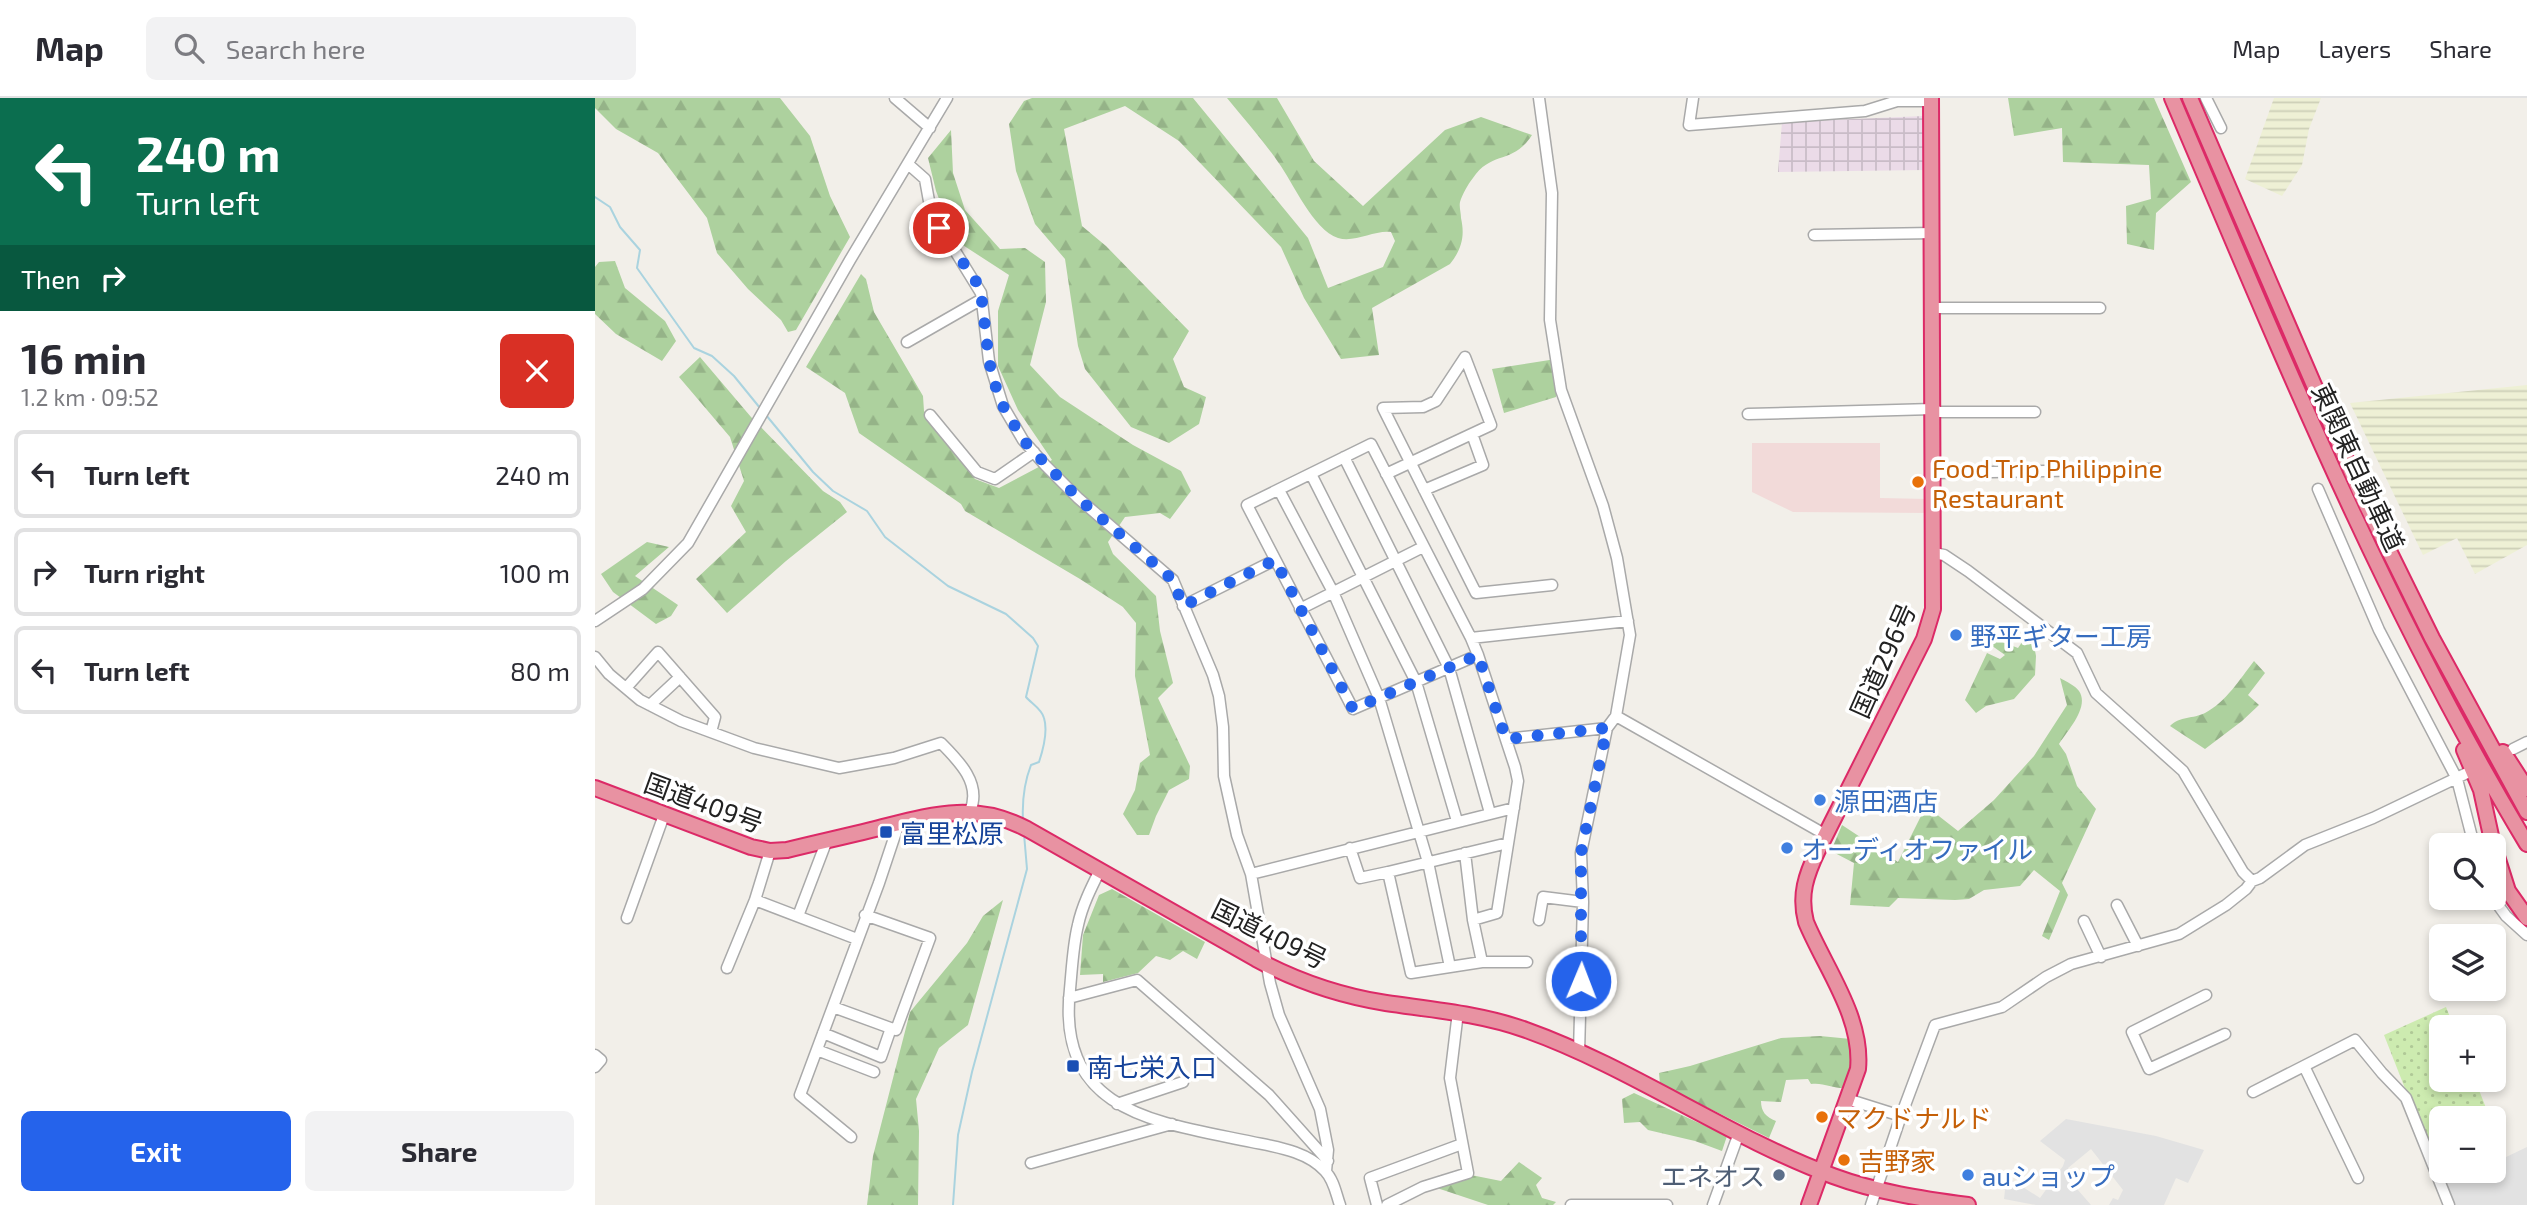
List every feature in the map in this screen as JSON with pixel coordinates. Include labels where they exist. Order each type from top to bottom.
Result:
[{"type":"highway","name":"東関東自動車道","points":[[2172,98],[2259,304],[2348,503],[2427,663],[2527,844]]},
{"type":"highway","name":"東関東自動車道","points":[[2190,98],[2361,494],[2432,638],[2527,812]]},
{"type":"highway","name":"国道296号","points":[[1809,1205],[1858,1069],[1858,1044],[1852,1021],[1803,911],[1804,884],[1929,626],[1934,601],[1931,100]]},
{"type":"highway","points":[[2432,638],[2527,789]]},
{"type":"highway","points":[[2427,663],[2476,775],[2491,833]]},
{"type":"highway","name":"国道409号","points":[[595,788],[751,847],[770,851],[787,850],[932,815],[970,811],[1013,821],[1268,965],[1325,988],[1364,999],[1458,1012],[1524,1029],[1821,1171],[1911,1197],[1968,1205]]},
{"type":"highway","points":[[2506,887],[2527,918]]},
{"type":"street","points":[[895,98],[930,128]]},
{"type":"street","points":[[595,621],[643,589],[688,543],[850,260],[947,98]]},
{"type":"street","points":[[1539,98],[1552,193],[1550,320],[1561,390],[1603,506],[1617,558],[1628,621],[1629,649],[1616,716],[1607,728],[1581,853],[1583,902],[1579,1053]]},
{"type":"street","points":[[1693,98],[1689,125],[1864,111],[1897,101],[1931,100]]},
{"type":"street","points":[[2207,98],[2221,128]]},
{"type":"street","points":[[908,164],[925,179],[931,212],[977,283],[982,299],[994,382],[1003,406],[1023,440],[1078,498],[1173,580],[1219,695],[1224,776],[1237,835],[1251,874],[1270,983],[1279,1015],[1321,1109],[1328,1150],[1327,1166]]},
{"type":"street","points":[[1814,235],[1933,233]]},
{"type":"street","points":[[907,342],[982,299]]},
{"type":"street","points":[[1933,309],[2100,308]]},
{"type":"street","points":[[1387,474],[1410,463],[1491,425],[1465,357],[1436,401],[1423,407],[1383,408],[1410,463],[1476,593],[1552,585]]},
{"type":"street","points":[[1748,414],[1934,409],[1938,412],[2035,412]]},
{"type":"street","points":[[930,415],[977,472],[995,478],[1034,452]]},
{"type":"street","points":[[1424,490],[1482,465],[1472,434]]},
{"type":"street","points":[[1473,920],[1497,914],[1518,781],[1506,739],[1478,655],[1471,638],[1371,444],[1247,505],[1353,709],[1478,655]]},
{"type":"street","points":[[1344,457],[1449,668],[1490,813]]},
{"type":"street","points":[[1934,473],[2153,468]]},
{"type":"street","points":[[1311,474],[1416,682],[1457,821]]},
{"type":"street","points":[[2318,489],[2379,630],[2457,779],[2471,833]]},
{"type":"street","points":[[1279,490],[1333,592],[1379,698],[1428,862],[1450,967]]},
{"type":"street","points":[[1300,609],[1423,547]]},
{"type":"street","points":[[1934,553],[1944,555],[1968,571],[2077,653],[2097,693],[2183,771],[2243,872],[2252,881]]},
{"type":"street","points":[[1183,606],[1275,560]]},
{"type":"street","points":[[1471,638],[1628,621]]},
{"type":"street","points":[[625,688],[658,652],[715,717],[711,732]]},
{"type":"street","points":[[595,657],[608,674],[650,705],[754,748],[839,768],[894,758],[941,743],[965,767],[972,786],[973,800],[970,811]]},
{"type":"street","points":[[650,705],[680,677]]},
{"type":"street","points":[[1616,716],[1826,835]]},
{"type":"street","points":[[1506,739],[1607,728]]},
{"type":"street","points":[[2513,749],[2527,742]]},
{"type":"street","points":[[1871,1205],[1934,1025],[2002,1007],[2062,967],[2179,934],[2242,894],[2252,881],[2305,845],[2373,818],[2467,773]]},
{"type":"street","points":[[1251,874],[1514,808]]},
{"type":"street","points":[[627,918],[664,815]]},
{"type":"street","points":[[851,1137],[800,1096],[899,823]]},
{"type":"street","points":[[798,916],[827,840]]},
{"type":"street","points":[[1350,848],[1360,878],[1508,843]]},
{"type":"street","points":[[727,968],[755,900],[770,851]]},
{"type":"street","points":[[1465,853],[1473,920],[1482,962]]},
{"type":"street","points":[[1100,870],[1077,925],[1069,998],[1068,1030],[1080,1066],[1103,1094],[1138,1114],[1280,1148],[1327,1166]]},
{"type":"street","points":[[1388,872],[1411,973],[1482,962],[1527,961]]},
{"type":"street","points":[[1539,920],[1543,897],[1583,902]]},
{"type":"street","points":[[755,900],[857,939]]},
{"type":"street","points":[[2117,905],[2138,946]]},
{"type":"street","points":[[2502,910],[2527,935]]},
{"type":"street","points":[[833,1007],[896,1030],[930,938],[865,915]]},
{"type":"street","points":[[2084,921],[2101,957]]},
{"type":"street","points":[[1069,998],[1137,980],[1269,1095],[1327,1166],[1340,1205]]},
{"type":"street","points":[[2206,995],[2131,1032],[2149,1069],[2225,1034]]},
{"type":"street","points":[[1387,1205],[1423,1187],[1468,1173],[1450,1078],[1458,1012]]},
{"type":"street","points":[[823,1033],[881,1057],[891,1028]]},
{"type":"street","points":[[2253,1092],[2355,1040],[2406,1098],[2449,1205]]},
{"type":"street","points":[[817,1050],[874,1072]]},
{"type":"street","points":[[595,1055],[601,1059],[595,1067]]},
{"type":"street","points":[[2304,1066],[2358,1178]]},
{"type":"street","points":[[1117,1104],[1183,1083]]},
{"type":"street","points":[[1847,1100],[1901,1116]]},
{"type":"street","points":[[1031,1163],[1172,1124]]},
{"type":"street","points":[[1713,1205],[1739,1133]]},
{"type":"street","points":[[1377,1205],[1370,1178],[1462,1144]]},
{"type":"street","points":[[1571,1205],[1667,1205]]},
{"type":"shaded area","points":[[1924,116],[1925,170],[1778,172],[1782,122]]},
{"type":"shaded area","points":[[1752,443],[1880,443],[1880,498],[1928,499],[1928,513],[1793,512],[1752,492]]},
{"type":"shaded area","points":[[2066,1119],[2156,1136],[2204,1150],[2188,1183],[2176,1178],[2164,1205],[2109,1205],[2113,1198],[2118,1200],[2123,1190],[2091,1149],[2068,1168],[2071,1182],[2091,1205],[2036,1205],[2004,1199],[2005,1190],[2012,1180],[2040,1198],[2065,1160],[2040,1141]]},
{"type":"shaded area","points":[[2527,1147],[2527,1205],[2454,1205],[2443,1183],[2506,1183],[2506,1157]]},
{"type":"green space","points":[[595,98],[780,98],[810,136],[830,196],[850,237],[796,330],[788,332],[781,320],[748,289],[717,253],[707,218],[658,153],[616,129],[595,108]]},
{"type":"green space","points":[[1032,98],[1193,98],[1308,238],[1328,288],[1383,267],[1395,241],[1391,232],[1344,239],[1320,226],[1272,154],[1227,98],[1277,98],[1314,161],[1363,206],[1445,130],[1481,117],[1532,135],[1517,150],[1480,169],[1469,183],[1460,202],[1463,231],[1461,242],[1450,264],[1372,308],[1379,355],[1341,359],[1304,298],[1281,247],[1179,141],[1125,106],[1064,129],[1082,226],[1106,246],[1189,331],[1173,359],[1184,387],[1206,397],[1199,424],[1169,443],[1131,427],[1085,369],[1078,346],[1065,259],[1035,224],[1016,171],[1009,124],[1024,101]]},
{"type":"green space","points":[[2008,98],[2154,98],[2191,182],[2156,213],[2154,250],[2127,244],[2126,206],[2151,199],[2149,165],[2063,162],[2062,128],[2014,136]]},
{"type":"green space","points":[[2274,98],[2321,98],[2309,129],[2302,165],[2282,196],[2245,179]]},
{"type":"green space","points":[[951,130],[953,173],[965,210],[1000,249],[1025,248],[1045,262],[1046,302],[1030,365],[1060,397],[1133,445],[1181,471],[1191,491],[1170,519],[1160,513],[1125,517],[1108,542],[1113,554],[1156,596],[1160,631],[1173,683],[1158,698],[1190,766],[1189,779],[1169,790],[1149,835],[1137,835],[1123,814],[1135,790],[1140,763],[1150,755],[1135,676],[1136,623],[1123,607],[965,511],[961,504],[859,433],[845,393],[806,367],[861,274],[866,279],[874,312],[923,396],[924,411],[975,479],[999,488],[1052,460],[1018,410],[998,366],[998,311],[1009,275],[955,240],[936,191],[928,158]]},
{"type":"green space","points":[[615,261],[625,288],[665,321],[676,341],[662,361],[616,334],[595,314],[595,267],[599,262]]},
{"type":"green space","points":[[700,357],[751,417],[823,491],[840,502],[847,512],[727,613],[696,579],[746,532],[731,506],[744,481],[730,437],[679,377]]},
{"type":"green space","points":[[1556,359],[1556,397],[1504,413],[1492,369]]},
{"type":"green space","points":[[2527,385],[2527,545],[2475,574],[2457,538],[2423,555],[2350,403]]},
{"type":"green space","points":[[647,542],[669,547],[635,576],[678,605],[671,616],[656,624],[613,592],[601,574]]},
{"type":"green space","points":[[2031,629],[2036,656],[2035,675],[2014,699],[1986,706],[1976,713],[1965,700],[1987,653],[2000,659],[2005,655],[1988,643],[1992,638],[2018,648]]},
{"type":"green space","points":[[2254,661],[2265,673],[2248,695],[2259,705],[2242,721],[2205,749],[2170,726],[2200,715],[2220,703]]},
{"type":"green space","points":[[2060,678],[2078,689],[2082,704],[2076,719],[2059,744],[2066,754],[2077,786],[2096,809],[2062,883],[2068,895],[2049,940],[2042,936],[2060,891],[2034,870],[2020,886],[1984,890],[1969,899],[1898,898],[1889,907],[1850,905],[1854,863],[1831,851],[1842,825],[1898,862],[1926,806],[1958,831],[1994,800],[2034,756],[2067,705]]},
{"type":"green space","points":[[1112,889],[1205,942],[1197,959],[1183,951],[1170,960],[1156,956],[1138,973],[1103,982],[1103,974],[1080,975],[1083,935],[1099,895]]},
{"type":"green space","points":[[1003,900],[968,1025],[939,1048],[916,1099],[919,1131],[918,1205],[867,1205],[873,1156],[910,1012],[967,943],[983,916]]},
{"type":"green space","points":[[2446,1007],[2449,1015],[2429,1015],[2429,1092],[2480,1092],[2485,1106],[2429,1106],[2429,1149],[2384,1035]]},
{"type":"green space","points":[[1820,1036],[1851,1039],[1853,1057],[1846,1088],[1811,1084],[1808,1079],[1786,1080],[1781,1102],[1761,1101],[1765,1114],[1776,1121],[1769,1138],[1660,1084],[1659,1073],[1781,1038]]},
{"type":"green space","points":[[1634,1093],[1727,1136],[1722,1151],[1695,1141],[1648,1130],[1640,1122],[1624,1123],[1622,1099]]},
{"type":"green space","points":[[1519,1162],[1542,1178],[1536,1185],[1542,1198],[1556,1202],[1553,1205],[1488,1205],[1434,1187],[1471,1175],[1501,1181]]},
{"type":"pier","points":[[2222,151],[2281,289],[2265,296],[2268,302],[2252,309],[2193,170],[2209,164],[2207,157]]},
{"type":"waterway","points":[[595,197],[610,207],[620,227],[640,250],[637,268],[694,348],[712,356],[734,376],[760,408]]},
{"type":"waterway","points":[[766,415],[813,472],[833,491],[867,511],[885,537],[948,586],[1006,614],[1033,638],[1038,646],[1026,697],[1043,715],[1045,734],[1039,762],[1031,765],[1027,779],[1023,821]]},
{"type":"waterway","points":[[953,1205],[958,1135],[972,1072],[1027,869],[1024,834]]},
{"type":"place","name":"Food Trip Philippine Restaurant","points":[[1918,482]]},
{"type":"place","name":"野平ギター工房","points":[[1956,635]]},
{"type":"place","name":"源田酒店","points":[[1820,800]]},
{"type":"place","name":"富里松原","points":[[886,832]]},
{"type":"place","name":"オーディオファイル","points":[[1787,848]]},
{"type":"place","name":"南七栄入口","points":[[1073,1066]]},
{"type":"place","name":"マクドナルド","points":[[1822,1117]]},
{"type":"place","name":"吉野家","points":[[1844,1160]]},
{"type":"place","name":"エネオス","points":[[1779,1175]]},
{"type":"place","name":"auショップ","points":[[1968,1175]]},
{"type":"route","points":[[939,228],[981,293],[994,382],[1003,406],[1023,440],[1078,498],[1173,580],[1183,606],[1275,560],[1353,709],[1478,655],[1506,739],[1607,728],[1581,853],[1581,981]]}]
